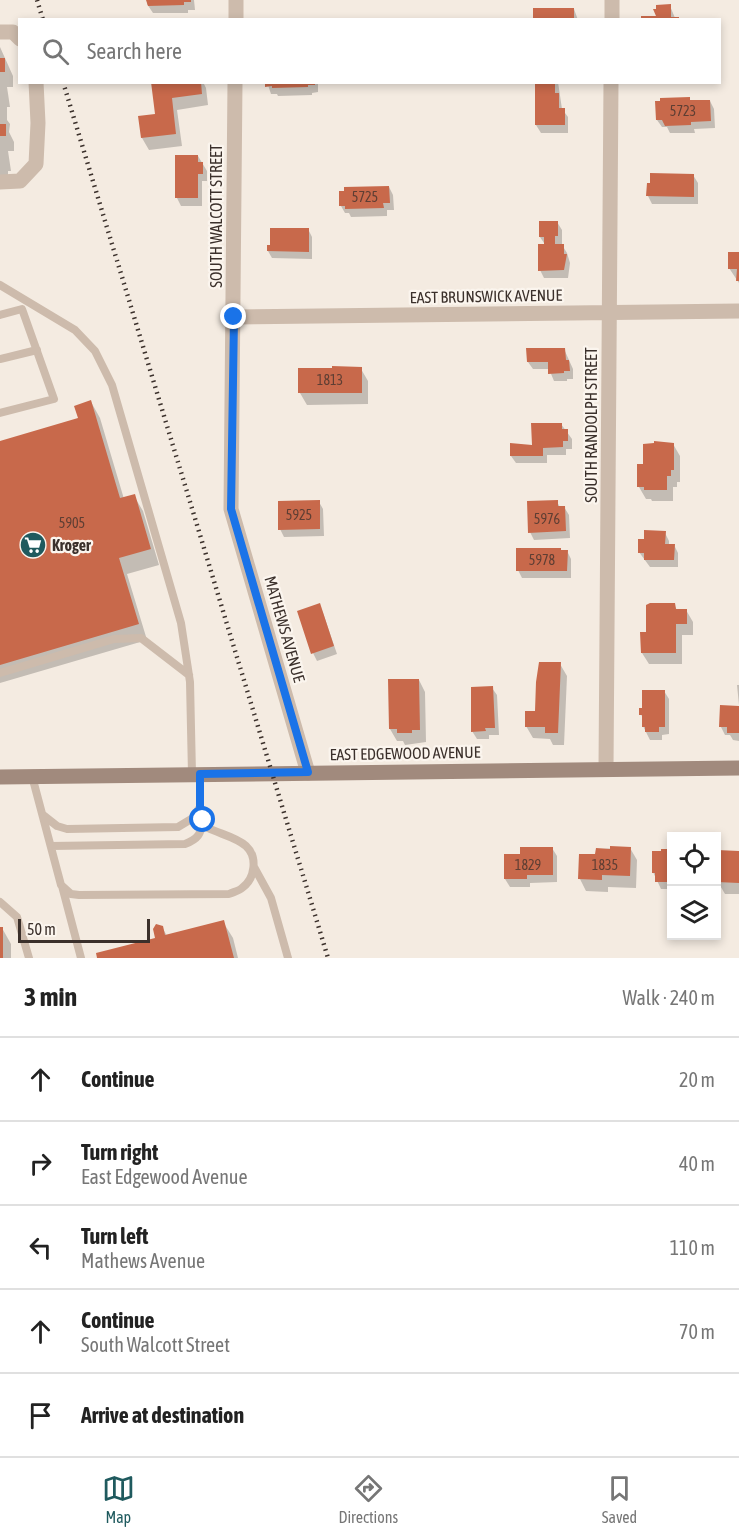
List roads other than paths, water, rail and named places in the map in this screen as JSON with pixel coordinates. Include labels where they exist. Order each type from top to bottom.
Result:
[{"type":"main road","name":"EAST EDGEWOOD AVENUE","points":[[0,777],[739,768]]},
{"type":"street","points":[[236,0],[236,18]]},
{"type":"street","points":[[612,0],[612,18]]},
{"type":"street","points":[[0,32],[13,32],[18,37]]},
{"type":"street","points":[[0,182],[20,181],[36,164],[38,123],[36,84]]},
{"type":"street","name":"SOUTH WALCOTT STREET","points":[[231,495],[235,84]]},
{"type":"street","name":"SOUTH RANDOLPH STREET","points":[[606,769],[611,84]]},
{"type":"street","name":"EAST BRUNSWICK AVENUE","points":[[234,317],[739,311]]},
{"type":"street","name":"MATHEWS AVENUE","points":[[231,495],[231,509],[308,772]]},
{"type":"lane","points":[[0,285],[75,330],[95,351],[112,385],[181,623],[189,675],[196,774],[203,820],[208,828],[247,847],[253,856],[254,867],[271,898],[288,958]]},
{"type":"lane","points":[[0,413],[54,399],[22,309],[20,297]]},
{"type":"lane","points":[[0,315],[22,309]]},
{"type":"lane","points":[[0,360],[37,350]]},
{"type":"lane","points":[[0,673],[114,639],[141,638],[189,675]]},
{"type":"lane","points":[[32,776],[81,958]]},
{"type":"lane","points":[[42,815],[57,826],[67,828],[178,827],[194,818],[200,806]]},
{"type":"lane","points":[[51,846],[185,844],[195,840],[201,834],[203,820]]},
{"type":"lane","points":[[62,885],[71,894],[80,895],[229,894],[242,888],[250,879],[254,867]]},
{"type":"lane","points":[[0,902],[17,917],[29,958]]},
{"type":"railway","points":[[37,0],[42,18]]},
{"type":"railway","points":[[64,84],[328,958]]},
{"type":"place","name":"Kroger","points":[[33,545]]}]
